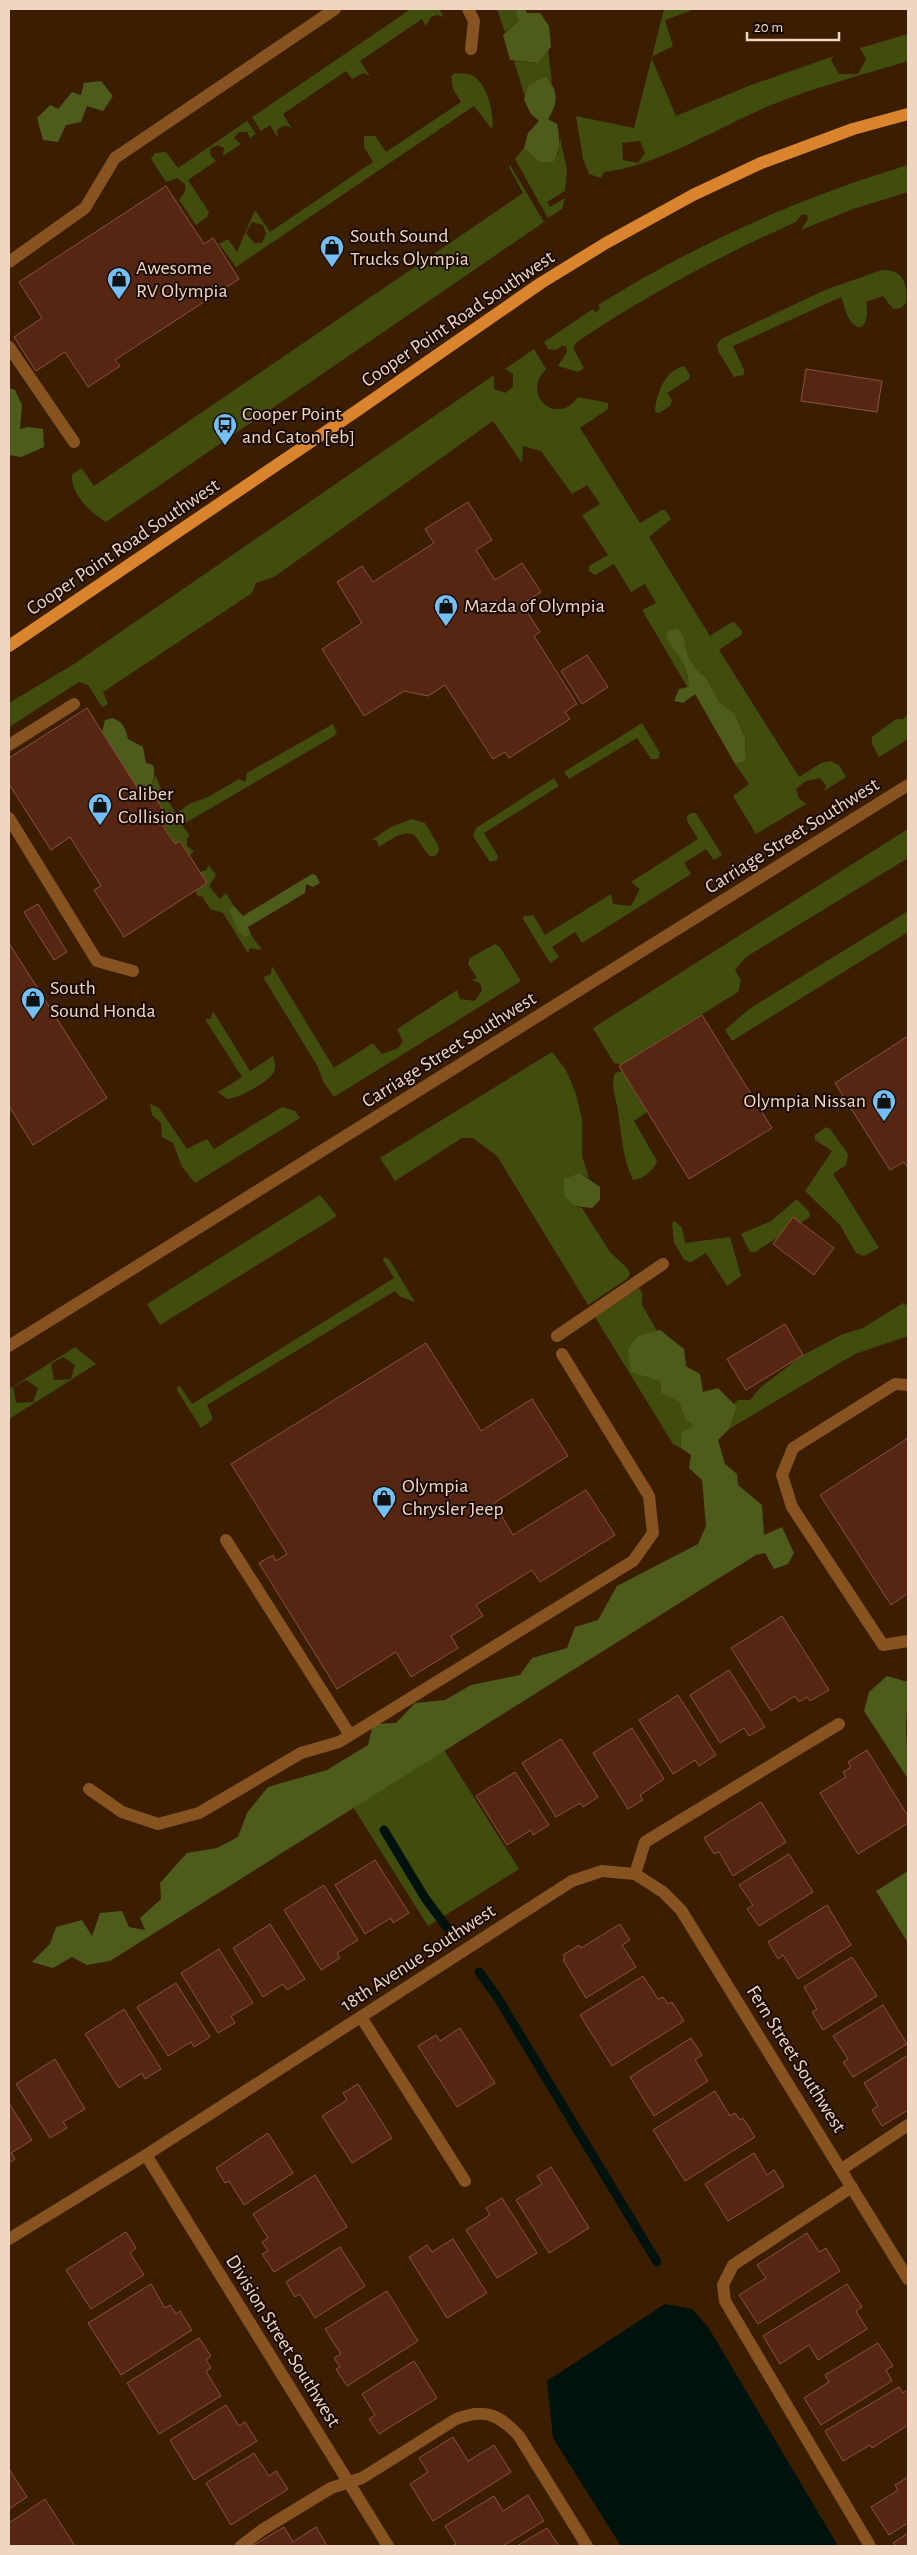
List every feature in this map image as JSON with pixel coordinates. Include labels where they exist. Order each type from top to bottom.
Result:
[{"type":"main road","name":"Cooper Point Road Southwest","points":[[9,646],[355,412],[541,283],[606,243],[693,195],[761,163],[853,129],[908,114]]},
{"type":"street","points":[[9,262],[86,208],[115,158],[335,9]]},
{"type":"street","points":[[468,9],[474,21],[471,48]]},
{"type":"street","points":[[9,347],[74,442]]},
{"type":"street","points":[[9,745],[74,704]]},
{"type":"street","name":"Carriage Street Southwest","points":[[9,1346],[908,785]]},
{"type":"street","points":[[9,818],[97,961],[133,971]]},
{"type":"street","points":[[557,1336],[664,1264]]},
{"type":"street","points":[[89,1788],[122,1812],[158,1824],[199,1813],[301,1752],[339,1742],[633,1561],[653,1533],[650,1496],[562,1354]]},
{"type":"street","points":[[908,1385],[895,1384],[793,1448],[782,1475],[792,1507],[883,1644],[908,1641]]},
{"type":"street","points":[[226,1540],[350,1735]]},
{"type":"street","points":[[635,1874],[645,1842],[839,1724]]},
{"type":"street","name":"18th Avenue Southwest","points":[[9,2239],[146,2155],[572,1881],[602,1871],[635,1874]]},
{"type":"street","name":"Fern Street Southwest","points":[[635,1874],[663,1892],[682,1910],[908,2279]]},
{"type":"street","points":[[361,2017],[465,2181]]},
{"type":"street","points":[[842,2169],[908,2125]]},
{"type":"street","name":"Division Street Southwest","points":[[146,2155],[388,2546]]},
{"type":"street","points":[[852,2186],[733,2265],[723,2285],[725,2301],[870,2546]]},
{"type":"street","points":[[241,2546],[262,2530],[331,2488],[362,2478],[456,2419],[473,2412],[491,2415],[508,2423],[519,2436],[587,2546]]},
{"type":"green space","points":[[411,9],[439,9],[444,17],[437,15],[431,17],[426,26],[422,19],[360,61],[370,76],[363,73],[352,79],[346,71],[283,114],[292,129],[288,126],[281,127],[277,130],[278,138],[270,125],[261,131],[252,117]]},
{"type":"green space","points":[[497,9],[517,9],[516,14],[519,20],[505,32]]},
{"type":"green space","points":[[517,9],[525,9],[527,13],[540,13],[549,26],[551,47],[538,63],[510,60],[503,35],[519,20],[516,14]]},
{"type":"green space","points":[[664,9],[695,9],[665,20],[673,46],[652,56]]},
{"type":"green space","points":[[908,34],[908,61],[783,100],[686,146],[644,163],[604,172],[601,178],[589,174],[583,159],[576,116],[634,128],[652,58],[676,116],[751,85],[834,56],[831,60],[839,74],[858,74],[866,59],[860,48]],"holes":[[[640,141],[645,153],[638,163],[623,160],[622,143]]]},
{"type":"green space","points":[[548,50],[552,83],[546,76],[528,85],[525,97],[514,61],[538,63]]},
{"type":"green space","points":[[455,73],[469,74],[477,78],[489,99],[493,123],[492,129],[474,106],[236,267],[219,244],[228,239],[237,252],[255,210],[270,232],[373,162],[364,147],[364,136],[375,136],[386,152],[461,102],[453,89],[451,76]],"holes":[[[252,222],[263,225],[266,234],[262,243],[254,243],[246,233]]]},
{"type":"green space","points":[[546,76],[553,87],[556,98],[554,108],[548,119],[557,124],[559,143],[553,162],[539,162],[524,148],[528,133],[539,121],[531,114],[524,100],[528,85]]},
{"type":"green space","points":[[101,81],[113,96],[103,111],[87,106],[81,122],[66,125],[58,142],[43,140],[37,118],[50,105],[58,109],[72,92],[81,95],[84,83]]},
{"type":"green space","points":[[247,121],[256,134],[250,138],[247,132],[239,132],[234,138],[241,144],[223,156],[224,148],[217,145],[210,149],[211,156],[216,161],[188,180],[209,212],[207,217],[196,225],[179,200],[185,192],[185,184],[177,178],[166,182],[151,159],[155,153],[166,152],[178,168]]},
{"type":"green space","points":[[560,138],[567,170],[565,191],[547,202],[550,207],[565,198],[562,209],[548,218],[515,159],[524,148],[539,162],[558,154]]},
{"type":"green space","points":[[510,165],[544,222],[106,522],[83,503],[72,482],[72,475],[80,469],[83,470],[94,486],[523,193],[509,167]]},
{"type":"green space","points":[[908,165],[908,192],[853,209],[801,230],[808,219],[807,215],[802,214],[796,222],[739,248],[630,308],[577,342],[573,348],[584,368],[578,372],[558,366],[567,352],[566,346],[556,350],[548,349],[544,342],[593,309],[595,312],[600,309],[598,305],[710,242],[826,192]]},
{"type":"green space","points":[[882,270],[895,272],[903,279],[906,290],[906,303],[901,308],[893,309],[883,296],[866,302],[867,317],[861,327],[857,327],[848,317],[841,297],[733,346],[744,370],[744,375],[734,377],[718,351],[717,345],[721,339],[825,290]]},
{"type":"green space","points":[[534,349],[546,369],[539,379],[537,389],[539,398],[545,404],[552,408],[561,409],[570,406],[578,397],[608,403],[608,409],[580,428],[640,523],[662,510],[665,510],[671,519],[649,537],[710,636],[732,622],[742,631],[741,635],[719,650],[799,777],[821,763],[830,761],[839,765],[846,777],[824,791],[826,785],[820,778],[806,781],[796,789],[799,798],[806,804],[756,834],[733,796],[749,784],[735,764],[746,761],[745,736],[735,714],[720,703],[706,678],[696,669],[687,654],[684,637],[666,638],[685,668],[688,688],[642,610],[656,603],[645,584],[631,592],[614,564],[595,575],[589,571],[589,566],[608,555],[582,515],[600,504],[587,485],[572,494],[541,451],[523,446],[522,463],[493,421],[274,577],[256,583],[252,593],[103,692],[108,704],[102,707],[88,685],[79,682],[9,727],[9,703],[74,664],[494,375],[494,389],[505,393],[513,387],[513,374],[505,369]]},
{"type":"green space","points":[[684,366],[690,375],[689,379],[667,393],[672,400],[670,406],[659,413],[655,412],[657,398],[663,384],[672,372]]},
{"type":"green space","points":[[9,388],[15,390],[22,405],[20,429],[28,427],[43,429],[44,447],[21,457],[9,455]]},
{"type":"green space","points":[[678,629],[684,637],[687,654],[696,669],[706,678],[720,703],[735,714],[745,737],[746,761],[735,764],[695,694],[683,703],[674,701],[679,689],[688,687],[685,668],[666,638],[668,631]]},
{"type":"green space","points":[[908,714],[908,739],[879,757],[872,744],[872,737],[896,719],[903,719]]},
{"type":"green space","points":[[113,718],[124,726],[128,739],[143,747],[146,763],[153,765],[154,778],[148,787],[140,792],[102,732],[105,720]]},
{"type":"green space","points":[[642,723],[660,753],[658,759],[651,759],[637,738],[569,779],[564,772]]},
{"type":"green space","points":[[333,724],[337,734],[182,825],[190,836],[187,838],[187,846],[194,851],[190,856],[175,844],[157,815],[164,811],[148,786],[156,776],[161,789],[176,814],[189,804],[208,797],[239,779],[245,782],[247,773]]},
{"type":"green space","points":[[554,778],[559,786],[484,833],[498,856],[497,860],[490,862],[473,836],[476,828]]},
{"type":"green space","points":[[691,813],[696,813],[722,855],[714,860],[706,849],[684,863],[691,874],[582,943],[575,932],[552,947],[559,957],[550,963],[523,919],[524,916],[533,915],[545,935],[611,894],[613,904],[631,906],[640,889],[631,882],[698,839],[687,821],[687,816]]},
{"type":"green space","points":[[411,819],[425,823],[438,845],[439,851],[435,856],[430,856],[416,837],[407,833],[396,836],[377,848],[379,846],[376,840],[372,840],[389,828]]},
{"type":"green space","points":[[908,829],[908,858],[746,957],[735,970],[741,981],[738,992],[622,1064],[614,1063],[593,1028]]},
{"type":"green space","points":[[209,865],[216,875],[209,886],[220,899],[226,893],[234,906],[229,910],[244,937],[251,935],[262,950],[250,948],[248,953],[223,913],[210,909],[202,896],[199,897],[195,891],[207,883],[200,872],[206,870]]},
{"type":"green space","points":[[312,874],[316,875],[320,883],[313,887],[306,884],[305,893],[248,927],[251,935],[244,937],[238,931],[229,909],[234,906],[243,916]]},
{"type":"green space","points":[[908,911],[908,932],[732,1041],[725,1030],[749,1009]]},
{"type":"green space","points":[[495,944],[500,947],[521,981],[334,1097],[324,1083],[318,1067],[263,977],[271,974],[272,966],[334,1068],[373,1043],[382,1054],[398,1048],[403,1041],[397,1029],[457,990],[460,999],[475,1001],[482,990],[480,983],[472,980],[477,978],[468,964],[470,958]]},
{"type":"green space","points":[[213,1011],[250,1071],[273,1056],[275,1066],[272,1075],[264,1082],[251,1090],[227,1099],[218,1092],[242,1077],[205,1019],[211,1019]]},
{"type":"green space","points":[[552,1052],[566,1070],[576,1094],[582,1119],[582,1156],[589,1178],[580,1173],[574,1206],[582,1208],[610,1252],[628,1269],[630,1274],[627,1279],[588,1305],[497,1156],[473,1138],[462,1138],[395,1181],[380,1158]]},
{"type":"green space","points":[[622,1071],[647,1112],[634,1121],[657,1161],[648,1174],[633,1180],[624,1155],[613,1087],[615,1073]]},
{"type":"green space","points":[[150,1104],[159,1108],[187,1149],[207,1139],[214,1149],[282,1107],[295,1111],[300,1118],[195,1183],[182,1167],[173,1143],[162,1137],[161,1123],[152,1115]]},
{"type":"green space","points":[[826,1127],[830,1129],[848,1154],[846,1165],[833,1174],[879,1248],[864,1256],[856,1253],[840,1225],[805,1191],[832,1151],[815,1140],[815,1135]]},
{"type":"green space","points":[[580,1173],[600,1187],[600,1200],[592,1208],[574,1206],[564,1195],[564,1179]]},
{"type":"green space","points":[[320,1195],[337,1216],[160,1325],[147,1304]]},
{"type":"green space","points":[[797,1199],[810,1213],[810,1217],[755,1252],[750,1252],[741,1234],[771,1221]]},
{"type":"green space","points":[[675,1221],[682,1228],[685,1243],[730,1237],[741,1276],[727,1286],[706,1253],[691,1262],[684,1260],[674,1242],[672,1223]]},
{"type":"green space","points":[[384,1257],[390,1260],[415,1302],[401,1297],[395,1291],[207,1405],[212,1420],[201,1428],[177,1390],[177,1387],[180,1386],[192,1404],[394,1278],[383,1260]]},
{"type":"green space","points":[[639,1288],[642,1293],[642,1305],[657,1331],[638,1336],[660,1381],[661,1393],[679,1402],[685,1419],[694,1425],[681,1433],[681,1448],[673,1444],[595,1317]]},
{"type":"green space","points":[[903,1303],[908,1306],[908,1336],[855,1354],[729,1429],[737,1408],[734,1404],[738,1400],[750,1400],[761,1387],[803,1355],[843,1334],[863,1328]]},
{"type":"green space","points":[[660,1330],[684,1349],[686,1366],[700,1374],[703,1392],[718,1388],[737,1407],[729,1429],[718,1440],[725,1464],[737,1474],[738,1485],[762,1505],[764,1535],[782,1527],[794,1553],[788,1564],[774,1569],[765,1553],[756,1555],[110,1961],[87,1965],[72,1957],[53,1968],[32,1962],[50,1944],[56,1927],[82,1920],[92,1936],[100,1913],[122,1911],[129,1927],[145,1930],[140,1918],[161,1899],[160,1883],[187,1853],[217,1848],[238,1837],[247,1813],[268,1787],[327,1770],[368,1745],[373,1724],[396,1723],[415,1703],[445,1700],[471,1685],[520,1675],[532,1658],[567,1648],[575,1627],[598,1620],[617,1586],[698,1544],[706,1526],[702,1480],[689,1468],[691,1455],[681,1448],[681,1433],[693,1425],[685,1419],[679,1402],[661,1393],[660,1381],[631,1372],[628,1349],[638,1336]]},
{"type":"green space","points":[[75,1347],[96,1364],[9,1419],[9,1389]],"holes":[[[63,1357],[75,1365],[71,1379],[54,1380],[51,1364]],[[26,1380],[38,1388],[33,1402],[16,1403],[13,1387]]]},
{"type":"green space","points":[[887,1676],[908,1682],[906,1729],[908,1779],[864,1711],[869,1692]]},
{"type":"green space","points":[[444,1750],[519,1869],[428,1926],[353,1807]]},
{"type":"green space","points":[[908,1871],[908,1943],[876,1891]]},
{"type":"shaded area","points":[[665,2304],[692,2309],[708,2327],[838,2546],[621,2546],[553,2438],[547,2381]]},
{"type":"building","name":"Awesome RV Olympia","points":[[166,186],[204,244],[213,238],[239,279],[115,360],[120,366],[88,387],[65,352],[36,371],[14,337],[42,318],[19,282]]},
{"type":"building","points":[[806,369],[882,381],[877,412],[801,401]]},
{"type":"building","name":"Mazda of Olympia","points":[[468,502],[492,540],[476,550],[495,580],[522,563],[541,592],[522,604],[540,632],[534,636],[577,704],[565,712],[570,719],[509,758],[505,752],[493,759],[445,685],[428,696],[404,691],[364,716],[322,649],[362,623],[337,582],[362,566],[373,582],[434,543],[425,529]]},
{"type":"building","points":[[587,655],[608,687],[582,704],[561,671]]},
{"type":"building","name":"Caliber Collision","points":[[87,708],[140,792],[148,786],[164,811],[156,815],[175,844],[180,841],[207,883],[124,937],[94,890],[101,886],[70,837],[51,850],[9,784],[9,758]]},
{"type":"building","points":[[38,904],[67,952],[54,960],[24,912]]},
{"type":"building","name":"South Sound Honda","points":[[9,943],[107,1098],[33,1145],[9,1106]]},
{"type":"building","points":[[702,1015],[772,1128],[689,1179],[619,1066]]},
{"type":"building","name":"Olympia Nissan","points":[[908,1036],[908,1168],[904,1162],[890,1170],[835,1083]]},
{"type":"building","points":[[793,1217],[834,1248],[814,1275],[773,1244]]},
{"type":"building","points":[[785,1324],[803,1355],[746,1390],[727,1359]]},
{"type":"building","name":"Olympia Chrysler Jeep","points":[[426,1343],[481,1431],[532,1399],[568,1456],[494,1503],[513,1535],[586,1490],[615,1535],[540,1582],[532,1570],[476,1605],[483,1616],[451,1636],[458,1648],[411,1677],[396,1652],[337,1689],[259,1563],[273,1555],[276,1561],[287,1554],[231,1464]]},
{"type":"building","points":[[908,1438],[908,1593],[891,1605],[820,1495]]},
{"type":"building","points":[[782,1616],[829,1690],[810,1701],[807,1697],[799,1702],[795,1696],[771,1711],[731,1648]]},
{"type":"building","points":[[729,1670],[765,1727],[749,1736],[744,1728],[720,1743],[690,1695]]},
{"type":"building","points":[[678,1695],[716,1755],[699,1766],[695,1760],[673,1774],[639,1720]]},
{"type":"building","points":[[632,1728],[664,1779],[640,1795],[643,1800],[628,1809],[593,1753]]},
{"type":"building","points":[[561,1739],[598,1797],[583,1807],[580,1803],[556,1817],[522,1763]]},
{"type":"building","points":[[867,1750],[908,1816],[908,1823],[858,1854],[820,1793],[846,1777],[843,1772],[851,1767],[848,1762]]},
{"type":"building","points":[[515,1772],[549,1825],[533,1835],[531,1830],[507,1845],[476,1796]]},
{"type":"building","points":[[761,1802],[786,1842],[733,1876],[719,1852],[714,1854],[704,1838]]},
{"type":"building","points":[[789,1854],[813,1892],[759,1926],[747,1909],[753,1905],[739,1885]]},
{"type":"building","points":[[375,1860],[409,1913],[393,1923],[391,1918],[365,1934],[335,1885]]},
{"type":"building","points":[[324,1885],[358,1940],[337,1953],[340,1958],[321,1970],[284,1910]]},
{"type":"building","points":[[827,1905],[851,1945],[798,1979],[783,1955],[778,1959],[768,1942]]},
{"type":"building","points":[[270,1924],[305,1979],[287,1990],[283,1984],[263,1997],[233,1948]]},
{"type":"building","points":[[620,1924],[630,1940],[622,1945],[636,1967],[586,1998],[563,1960],[565,1959],[563,1955],[579,1945],[581,1948]]},
{"type":"building","points":[[219,1949],[253,2003],[231,2016],[235,2023],[218,2033],[181,1973]]},
{"type":"building","points":[[852,1957],[877,1996],[823,2030],[812,2012],[817,2009],[804,1987]]},
{"type":"building","points":[[643,1976],[658,1999],[663,1997],[668,2004],[672,2002],[684,2021],[612,2066],[580,2015]]},
{"type":"building","points":[[176,1983],[210,2037],[194,2047],[191,2042],[168,2056],[137,2007]]},
{"type":"building","points":[[883,2005],[907,2044],[853,2077],[843,2062],[848,2059],[833,2036]]},
{"type":"building","points":[[124,2009],[161,2069],[145,2079],[142,2073],[119,2088],[85,2034]]},
{"type":"building","points":[[460,2028],[495,2083],[457,2107],[418,2046],[436,2035],[440,2041]]},
{"type":"building","points":[[691,2038],[702,2055],[695,2060],[708,2081],[654,2116],[630,2077]]},
{"type":"building","points":[[908,2055],[908,2110],[882,2126],[872,2110],[878,2106],[864,2083]]},
{"type":"building","points":[[55,2059],[85,2109],[63,2122],[67,2128],[50,2138],[16,2084]]},
{"type":"building","points":[[358,2084],[392,2138],[352,2163],[322,2116],[347,2100],[343,2093]]},
{"type":"building","points":[[715,2091],[730,2116],[735,2113],[740,2120],[743,2118],[755,2137],[685,2181],[653,2130]]},
{"type":"building","points":[[9,2103],[32,2140],[11,2153],[15,2159],[9,2163]]},
{"type":"building","points":[[268,2133],[293,2173],[244,2205],[229,2181],[225,2183],[216,2168]]},
{"type":"building","points":[[754,2153],[767,2175],[774,2170],[784,2186],[728,2221],[705,2184]]},
{"type":"building","points":[[551,2167],[589,2228],[549,2253],[516,2200],[542,2184],[537,2176]]},
{"type":"building","points":[[315,2175],[347,2227],[274,2272],[262,2254],[268,2251],[262,2242],[268,2238],[253,2214]]},
{"type":"building","points":[[502,2198],[537,2253],[497,2278],[466,2230],[490,2215],[486,2208]]},
{"type":"building","points":[[126,2232],[136,2248],[130,2253],[144,2275],[91,2309],[66,2270]]},
{"type":"building","points":[[807,2233],[819,2252],[826,2248],[840,2271],[758,2324],[739,2295],[766,2278],[757,2265]]},
{"type":"building","points":[[453,2239],[487,2293],[447,2318],[409,2257],[427,2245],[432,2252]]},
{"type":"building","points":[[340,2247],[365,2286],[315,2318],[300,2294],[295,2297],[286,2282]]},
{"type":"building","points":[[151,2284],[165,2308],[170,2305],[176,2314],[180,2311],[192,2330],[121,2375],[88,2323]]},
{"type":"building","points":[[847,2284],[862,2307],[856,2311],[867,2329],[818,2360],[809,2345],[780,2364],[763,2336]]},
{"type":"building","points":[[387,2291],[418,2341],[347,2386],[336,2369],[340,2367],[334,2358],[341,2354],[325,2329]]},
{"type":"building","points":[[199,2338],[211,2356],[206,2360],[211,2368],[206,2371],[221,2396],[159,2434],[127,2383]]},
{"type":"building","points":[[878,2343],[893,2366],[886,2370],[892,2381],[821,2425],[804,2398],[829,2382],[825,2375]]},
{"type":"building","points":[[414,2361],[437,2398],[379,2434],[369,2419],[375,2415],[362,2394]]},
{"type":"building","points":[[899,2387],[903,2393],[907,2390],[908,2392],[908,2425],[872,2448],[870,2445],[843,2461],[825,2431]]},
{"type":"building","points":[[226,2405],[239,2426],[245,2422],[257,2441],[194,2480],[170,2440]]},
{"type":"building","points":[[453,2437],[468,2461],[494,2445],[511,2472],[433,2521],[410,2484],[428,2472],[419,2458]]},
{"type":"building","points":[[254,2453],[269,2476],[276,2471],[288,2489],[231,2525],[206,2483]]},
{"type":"building","points":[[9,2469],[27,2497],[9,2509]]},
{"type":"building","points":[[908,2477],[908,2523],[889,2535],[871,2507],[898,2490],[895,2485]]},
{"type":"building","points":[[528,2495],[544,2521],[503,2546],[452,2546],[456,2544],[445,2526],[494,2496],[503,2511]]},
{"type":"building","points":[[45,2499],[75,2546],[9,2546],[9,2523]]},
{"type":"building","points":[[284,2527],[293,2542],[316,2527],[327,2546],[252,2546]]},
{"type":"building","points":[[547,2528],[559,2546],[517,2546]]},
{"type":"building","points":[[908,2533],[908,2546],[896,2546],[893,2543]]},
{"type":"waterway","points":[[384,1830],[425,1898],[449,1930]]},
{"type":"waterway","points":[[479,1972],[496,1995],[657,2262]]},
{"type":"place","name":"South Sound Trucks Olympia","points":[[332,268]]},
{"type":"place","name":"Awesome RV Olympia","points":[[119,300]]},
{"type":"place","name":"Cooper Point and Caton [eb]","points":[[225,446]]},
{"type":"place","name":"Mazda of Olympia","points":[[446,627]]},
{"type":"place","name":"Caliber Collision","points":[[100,826]]},
{"type":"place","name":"South Sound Honda","points":[[33,1020]]},
{"type":"place","name":"Olympia Nissan","points":[[884,1122]]},
{"type":"place","name":"Olympia Chrysler Jeep","points":[[384,1519]]}]
